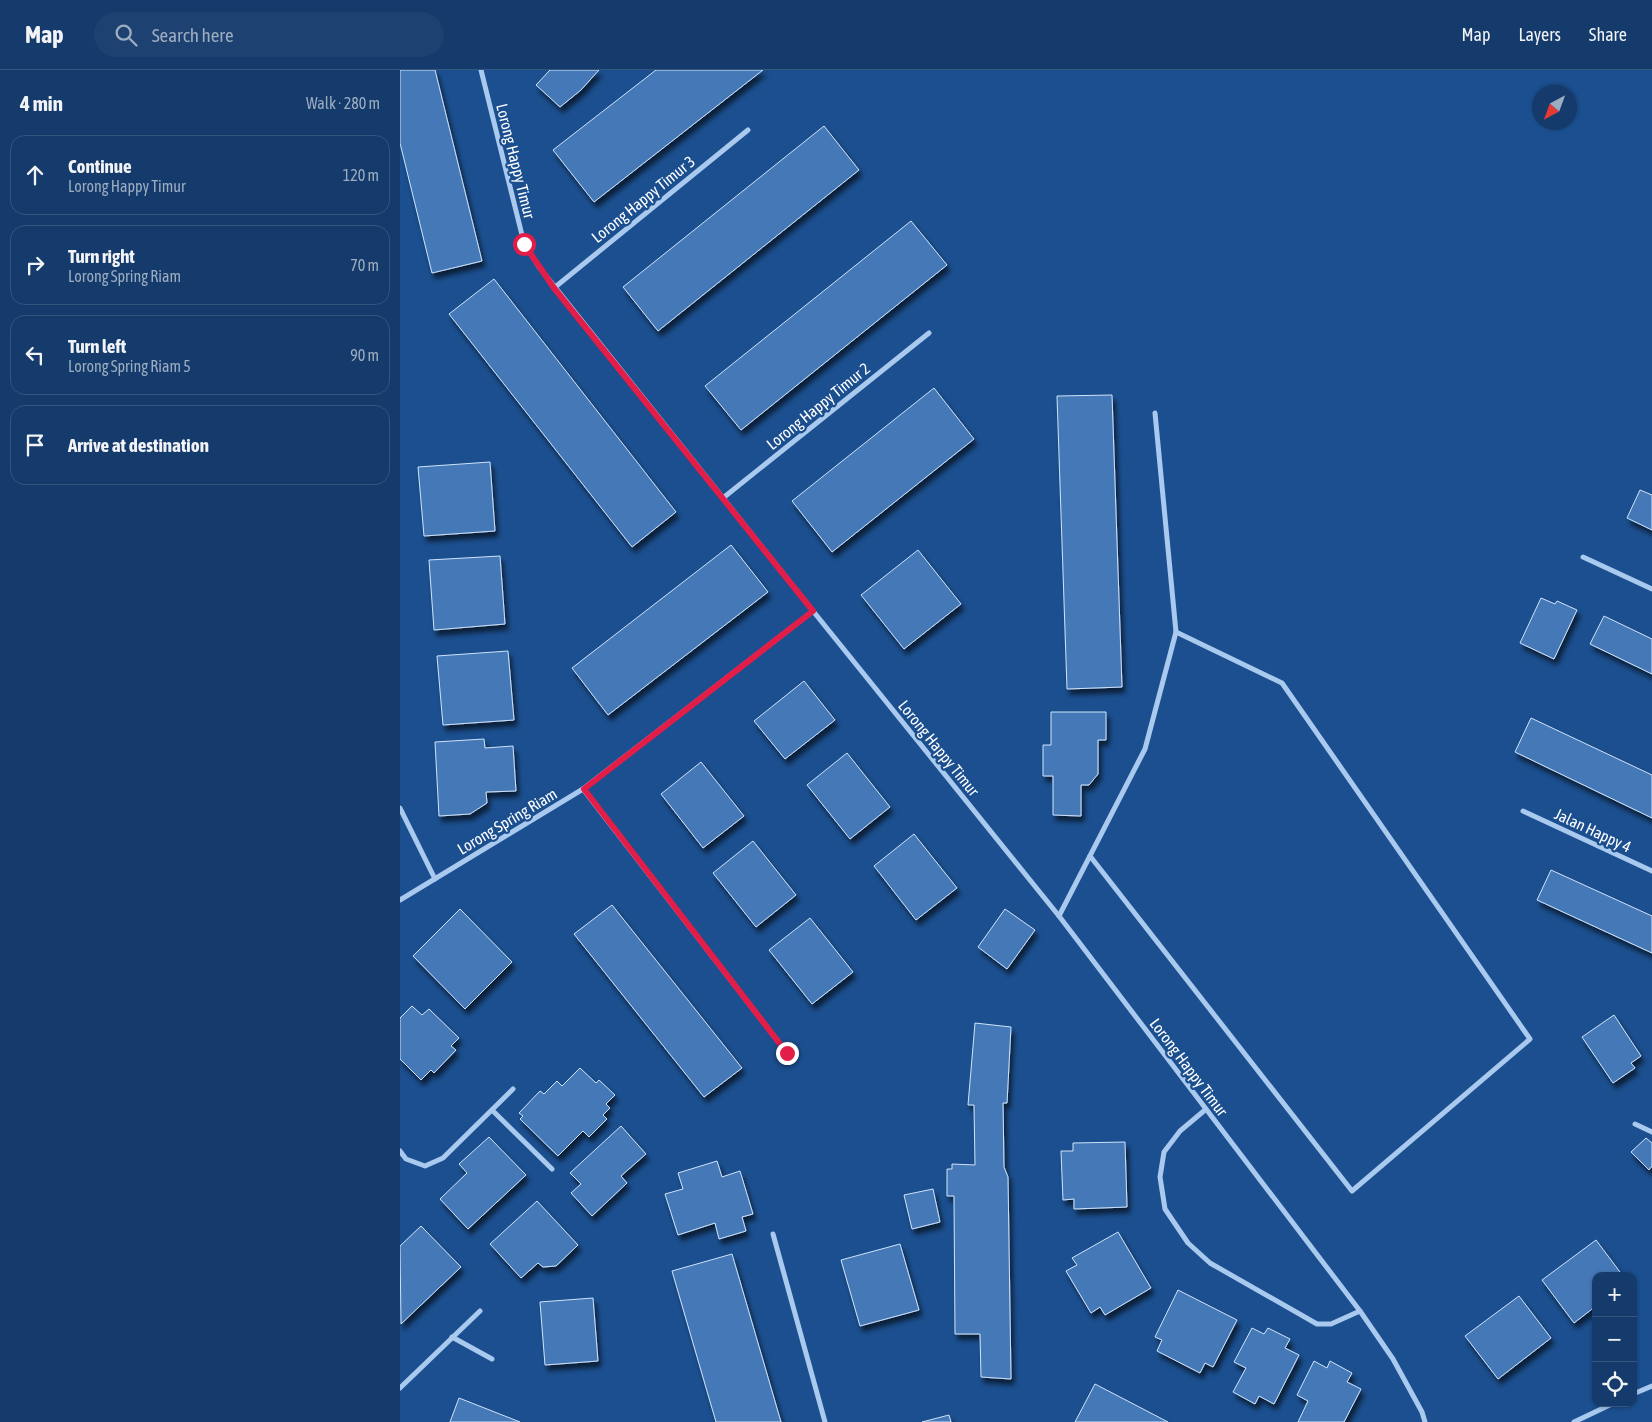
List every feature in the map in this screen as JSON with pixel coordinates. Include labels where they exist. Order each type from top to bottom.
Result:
[{"type":"street","name":"Lorong Happy Timur","points":[[481,70],[524,244],[554,288],[1059,916],[1360,1311],[1393,1359],[1422,1412],[1425,1422]]},
{"type":"street","name":"Lorong Happy Timur 3","points":[[554,288],[748,130]]},
{"type":"street","name":"Lorong Happy Timur 2","points":[[723,498],[929,333]]},
{"type":"street","points":[[1059,916],[1145,749],[1176,632],[1156,413]]},
{"type":"street","points":[[1583,556],[1652,589]]},
{"type":"street","name":"Lorong Spring Riam","points":[[400,900],[584,789],[813,611]]},
{"type":"street","points":[[1090,856],[1352,1191],[1530,1038],[1282,683],[1176,632]]},
{"type":"street","points":[[584,789],[787,1053]]},
{"type":"street","points":[[400,808],[436,878]]},
{"type":"street","name":"Jalan Happy 4","points":[[1523,811],[1652,871]]},
{"type":"street","points":[[400,1152],[406,1159],[425,1166],[443,1158],[513,1089]]},
{"type":"street","points":[[492,1110],[552,1169]]},
{"type":"street","points":[[1205,1110],[1180,1132],[1164,1152],[1160,1176],[1165,1209],[1188,1243],[1210,1263],[1317,1324],[1331,1324],[1360,1311]]},
{"type":"street","points":[[1635,1124],[1652,1132]]},
{"type":"street","points":[[773,1234],[825,1422]]},
{"type":"street","points":[[400,1388],[480,1310]]},
{"type":"street","points":[[452,1338],[492,1359]]},
{"type":"street","points":[[1637,1392],[1652,1386]]},
{"type":"street","points":[[1574,1422],[1606,1407]]},
{"type":"building","points":[[400,70],[435,70],[482,261],[432,273],[400,143]]},
{"type":"building","points":[[550,70],[599,70],[581,90],[560,107],[536,85]]},
{"type":"building","points":[[656,70],[763,70],[594,202],[553,150]]},
{"type":"building","points":[[824,126],[859,170],[658,331],[623,287]]},
{"type":"building","points":[[911,221],[947,265],[741,430],[705,386]]},
{"type":"building","points":[[494,279],[676,512],[632,547],[449,314]]},
{"type":"building","points":[[934,388],[974,439],[832,552],[792,501]]},
{"type":"building","points":[[1112,395],[1122,687],[1067,689],[1057,396]]},
{"type":"building","points":[[490,462],[495,531],[424,536],[418,467]]},
{"type":"building","points":[[1640,490],[1652,495],[1652,530],[1627,518]]},
{"type":"building","points":[[731,545],[768,592],[608,715],[572,668]]},
{"type":"building","points":[[918,550],[961,604],[904,649],[861,595]]},
{"type":"building","points":[[500,556],[505,624],[434,630],[429,560]]},
{"type":"building","points":[[1541,598],[1555,604],[1557,601],[1577,610],[1554,659],[1520,643]]},
{"type":"building","points":[[1604,616],[1652,639],[1652,674],[1590,644]]},
{"type":"building","points":[[508,651],[514,720],[443,725],[437,656]]},
{"type":"building","points":[[804,681],[835,720],[785,759],[754,721]]},
{"type":"building","points":[[1051,712],[1106,712],[1106,740],[1098,740],[1098,774],[1089,785],[1081,785],[1081,816],[1053,815],[1053,776],[1043,776],[1043,745],[1051,745]]},
{"type":"building","points":[[1531,718],[1652,775],[1652,818],[1515,752]]},
{"type":"building","points":[[484,739],[485,748],[513,746],[516,791],[486,792],[487,803],[470,814],[439,816],[435,742]]},
{"type":"building","points":[[847,753],[890,807],[850,839],[807,785]]},
{"type":"building","points":[[701,762],[744,816],[703,848],[661,794]]},
{"type":"building","points":[[914,834],[957,888],[916,920],[874,866]]},
{"type":"building","points":[[753,841],[796,895],[756,927],[713,873]]},
{"type":"building","points":[[1551,870],[1652,916],[1652,953],[1537,900]]},
{"type":"building","points":[[612,905],[742,1068],[704,1097],[574,934]]},
{"type":"building","points":[[460,909],[512,962],[465,1009],[413,956]]},
{"type":"building","points":[[1005,909],[1035,930],[1007,969],[978,947]]},
{"type":"building","points":[[810,918],[853,972],[812,1004],[769,950]]},
{"type":"building","points":[[412,1006],[422,1015],[429,1009],[459,1038],[451,1046],[456,1050],[434,1073],[431,1070],[421,1080],[400,1059],[400,1018]]},
{"type":"building","points":[[1614,1015],[1641,1056],[1631,1063],[1635,1068],[1613,1083],[1582,1037]]},
{"type":"building","points":[[975,1023],[1011,1027],[1007,1103],[1003,1103],[1004,1167],[1008,1177],[1011,1379],[981,1377],[980,1334],[955,1334],[954,1196],[947,1196],[947,1169],[952,1169],[952,1164],[975,1165],[974,1105],[968,1105]]},
{"type":"building","points":[[580,1068],[596,1083],[599,1080],[615,1095],[606,1104],[610,1108],[603,1115],[607,1119],[589,1137],[583,1131],[558,1156],[520,1119],[523,1116],[519,1113],[540,1091],[544,1094],[557,1081],[562,1086]]},
{"type":"building","points":[[621,1126],[646,1154],[621,1176],[627,1183],[592,1216],[571,1193],[581,1184],[570,1173]]},
{"type":"building","points":[[489,1137],[526,1175],[468,1229],[440,1199],[467,1173],[459,1164]]},
{"type":"building","points":[[1646,1138],[1652,1143],[1652,1166],[1649,1170],[1631,1152]]},
{"type":"building","points":[[1125,1142],[1127,1207],[1074,1209],[1074,1199],[1063,1200],[1061,1151],[1073,1151],[1073,1143]]},
{"type":"building","points":[[717,1161],[722,1177],[740,1171],[753,1214],[742,1217],[746,1231],[719,1239],[715,1223],[678,1235],[665,1194],[683,1189],[678,1173]]},
{"type":"building","points":[[933,1189],[940,1222],[912,1229],[904,1195]]},
{"type":"building","points":[[537,1201],[578,1245],[556,1266],[543,1267],[538,1263],[521,1278],[490,1244]]},
{"type":"building","points":[[421,1226],[461,1267],[401,1324],[400,1246]]},
{"type":"building","points":[[1118,1232],[1151,1288],[1105,1315],[1100,1307],[1091,1313],[1066,1271],[1077,1265],[1072,1258]]},
{"type":"building","points":[[1596,1240],[1620,1272],[1592,1272],[1592,1309],[1574,1323],[1542,1280]]},
{"type":"building","points":[[900,1244],[919,1310],[860,1326],[841,1260]]},
{"type":"building","points":[[732,1254],[781,1422],[716,1422],[672,1271]]},
{"type":"building","points":[[1178,1290],[1237,1320],[1213,1367],[1205,1363],[1200,1373],[1157,1351],[1162,1340],[1155,1337]]},
{"type":"building","points":[[1519,1296],[1551,1338],[1498,1379],[1465,1336]]},
{"type":"building","points":[[593,1298],[598,1361],[545,1365],[540,1302]]},
{"type":"building","points":[[1252,1328],[1264,1334],[1268,1328],[1290,1339],[1285,1348],[1299,1355],[1274,1404],[1259,1396],[1255,1404],[1233,1392],[1246,1368],[1234,1362]]},
{"type":"building","points":[[1314,1361],[1327,1368],[1330,1361],[1352,1373],[1347,1382],[1361,1389],[1344,1422],[1298,1422],[1308,1401],[1297,1395]]},
{"type":"building","points":[[1095,1384],[1168,1422],[1075,1422]]},
{"type":"building","points":[[459,1398],[520,1422],[450,1422]]},
{"type":"building","points":[[949,1415],[951,1422],[922,1422]]},
{"type":"route","points":[[524,244],[554,288],[813,611],[584,789],[787,1053]]}]
